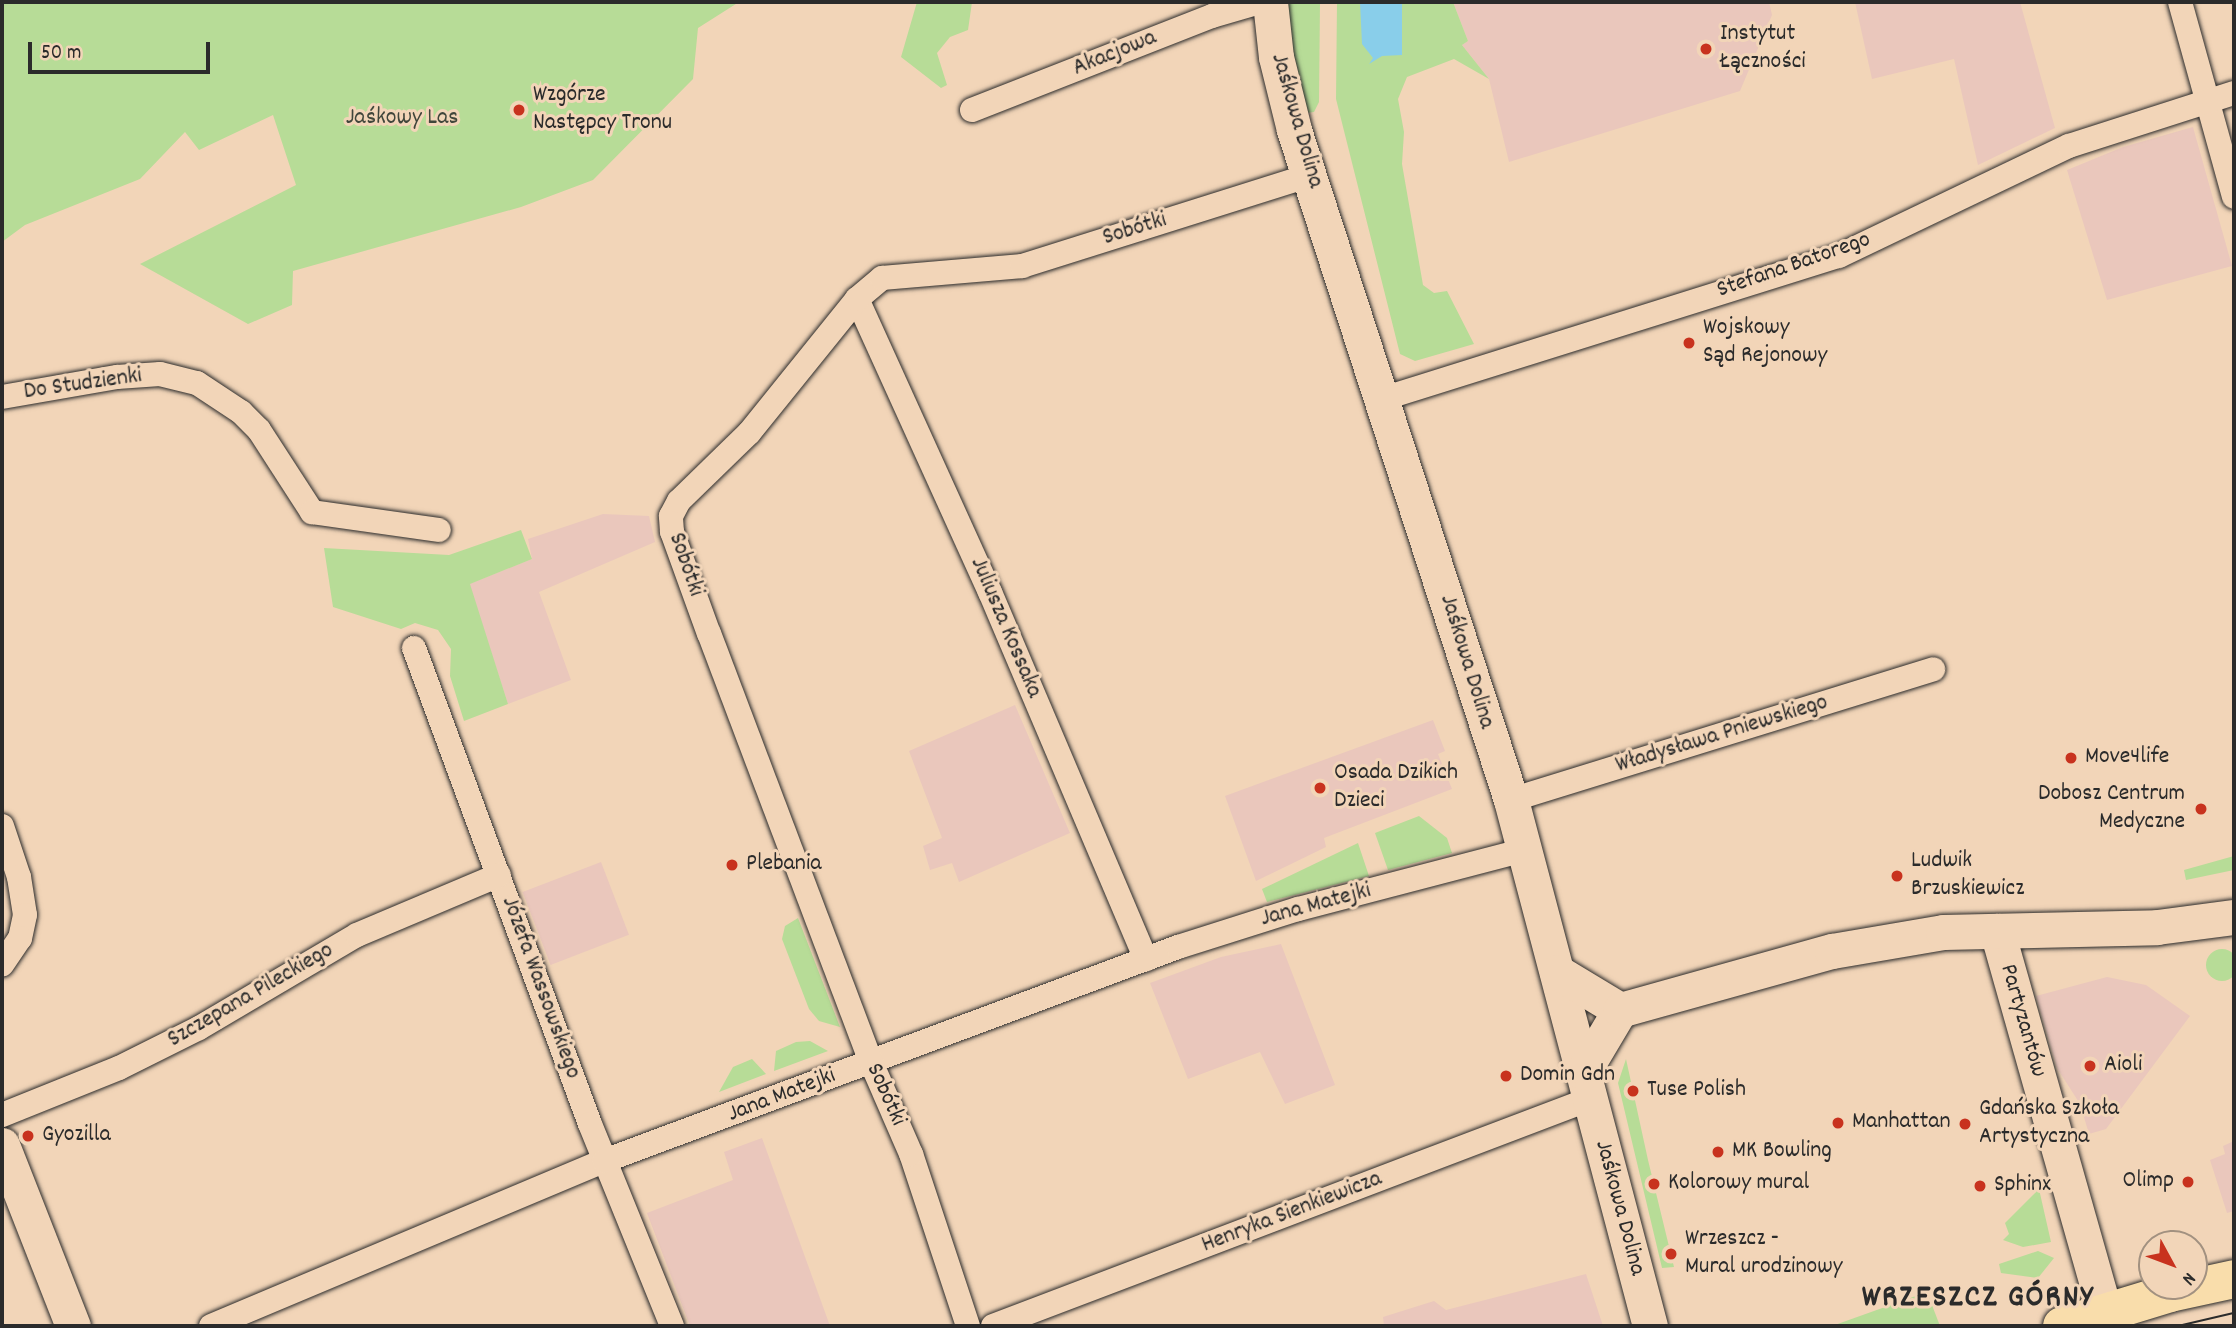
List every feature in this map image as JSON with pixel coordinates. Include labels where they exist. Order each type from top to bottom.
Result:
[{"type":"main road","points":[[2062,1326],[2106,1319],[2234,1279]]},
{"type":"street","name":"Akacjowa","points":[[972,110],[1212,16],[1260,2]]},
{"type":"street","name":"Jaśkowa Dolina","points":[[1270,2],[1279,69],[1310,175],[1511,800],[1650,1326]]},
{"type":"street","points":[[2180,2],[2234,197]]},
{"type":"street","name":"Stefana Batorego","points":[[1382,399],[1839,256],[2070,146],[2234,93]]},
{"type":"street","name":"Sobótki","points":[[968,1326],[911,1154],[871,1062],[670,524],[679,501],[749,433],[857,299],[882,278],[1022,265],[1310,175]]},
{"type":"street","name":"Juliusza Kossaka","points":[[857,299],[990,592],[1146,959]]},
{"type":"street","name":"Do Studzienki","points":[[2,397],[117,377],[160,374],[197,383],[241,412],[259,430],[312,512],[439,530]]},
{"type":"street","name":"Józefa Wassowskiego","points":[[414,648],[604,1161],[672,1326]]},
{"type":"street","name":"Władysława Pniewskiego","points":[[1511,800],[1933,669]]},
{"type":"street","points":[[2,826],[19,877],[25,915],[20,938],[2,965]]},
{"type":"street","name":"Jana Matejki","points":[[211,1326],[604,1161],[1146,959],[1298,909],[1525,850]]},
{"type":"street","name":"Szczepana Pileckiego","points":[[2,1115],[119,1068],[199,1028],[357,936],[499,876]]},
{"type":"street","name":"Partyzantów","points":[[1619,1010],[1876,942],[1943,932],[2157,927],[2234,917]]},
{"type":"street","name":"Partyzantów","points":[[1997,931],[2106,1319]]},
{"type":"street","points":[[1557,972],[1619,1010],[1587,1086]]},
{"type":"street","name":"Henryka Sienkiewicza","points":[[993,1326],[1587,1086]]},
{"type":"street","points":[[2,1145],[73,1326]]},
{"type":"shaded area","points":[[1453,2],[1769,2],[1772,15],[1740,91],[1509,162],[1489,79],[1462,45],[1468,41]]},
{"type":"shaded area","points":[[1855,2],[2020,2],[2055,128],[1978,165],[1954,59],[1872,79]]},
{"type":"shaded area","points":[[2193,127],[2232,266],[2107,300],[2067,170],[2123,147]]},
{"type":"shaded area","points":[[603,514],[649,516],[655,542],[539,592],[571,680],[508,704],[469,584],[532,559],[528,539]]},
{"type":"shaded area","points":[[1015,705],[1070,833],[959,882],[952,863],[930,870],[923,846],[942,838],[909,751]]},
{"type":"shaded area","points":[[1433,720],[1445,751],[1438,754],[1452,789],[1324,838],[1326,847],[1256,881],[1225,796]]},
{"type":"shaded area","points":[[601,862],[629,935],[551,965],[523,892]]},
{"type":"shaded area","points":[[1281,944],[1335,1085],[1285,1104],[1260,1052],[1188,1079],[1150,983],[1221,957]]},
{"type":"shaded area","points":[[2107,977],[2146,985],[2190,1016],[2106,1129],[2089,1134],[2080,1104],[2057,1068],[2036,996]]},
{"type":"shaded area","points":[[762,1138],[830,1326],[690,1326],[647,1213],[733,1180],[724,1152]]},
{"type":"shaded area","points":[[2234,1141],[2234,1211],[2227,1213],[2210,1160],[2225,1154],[2223,1146]]},
{"type":"shaded area","points":[[1586,1274],[1603,1326],[1384,1326],[1383,1317],[1434,1301],[1446,1310]]},
{"type":"green space","name":"Jaśkowy Las","points":[[2,2],[739,2],[698,28],[693,79],[593,180],[521,207],[293,271],[292,305],[248,324],[140,264],[296,185],[273,115],[199,150],[185,132],[140,179],[25,225],[2,242]]},
{"type":"green space","points":[[917,2],[972,2],[968,30],[950,37],[937,53],[947,85],[941,88],[901,57]]},
{"type":"green space","points":[[1283,2],[1320,2],[1319,102],[1314,112],[1305,113]]},
{"type":"green space","points":[[1337,2],[1453,2],[1468,41],[1462,45],[1489,79],[1454,59],[1407,77],[1398,99],[1404,132],[1402,164],[1423,285],[1434,293],[1447,291],[1474,344],[1415,361],[1400,354],[1336,99]]},
{"type":"green space","points":[[521,530],[532,559],[470,584],[508,704],[464,721],[450,676],[451,649],[438,630],[415,623],[401,629],[333,607],[324,548],[449,555]]},
{"type":"green space","points":[[1419,816],[1447,838],[1452,853],[1388,870],[1375,833]]},
{"type":"green space","points":[[1358,843],[1369,876],[1267,902],[1262,889]]},
{"type":"green space","points":[[2234,856],[2234,870],[2186,880],[2184,870]]},
{"type":"green space","points":[[798,918],[840,1027],[819,1021],[809,1009],[782,939],[785,926]]},
{"type":"green space","points":[[2222,949],[2233,954],[2238,965],[2233,976],[2222,981],[2211,976],[2206,965],[2211,954]]},
{"type":"green space","points":[[810,1041],[828,1051],[774,1071],[776,1051],[796,1042]]},
{"type":"green space","points":[[752,1059],[766,1074],[719,1092],[733,1067]]},
{"type":"green space","points":[[1626,1059],[1674,1267],[1662,1268],[1618,1083]]},
{"type":"green space","points":[[2039,1189],[2051,1242],[2023,1247],[2003,1240],[2009,1234],[2005,1223]]},
{"type":"green space","points":[[2038,1251],[2054,1258],[2038,1278],[2001,1273],[1999,1264]]},
{"type":"green space","points":[[1927,1292],[1940,1326],[1832,1326]]},
{"type":"water","points":[[1360,2],[1402,2],[1402,55],[1382,56],[1369,64],[1373,58],[1362,44]]},
{"type":"tram line","points":[[2178,1326],[2234,1313]]},
{"type":"place","name":"Instytut Łączności","points":[[1706,49]]},
{"type":"place","name":"Wzgórze Następcy Tronu","points":[[519,110]]},
{"type":"place","name":"Wojskowy Sąd Rejonowy","points":[[1689,343]]},
{"type":"place","name":"Move4life","points":[[2071,758]]},
{"type":"place","name":"Osada Dzikich Dzieci","points":[[1320,788]]},
{"type":"place","name":"Dobosz Centrum Medyczne","points":[[2201,809]]},
{"type":"place","name":"Plebania","points":[[732,865]]},
{"type":"place","name":"Ludwik Brzuskiewicz","points":[[1897,876]]},
{"type":"place","name":"Aioli","points":[[2090,1066]]},
{"type":"place","name":"Domin Gdn","points":[[1506,1076]]},
{"type":"place","name":"Tuse Polish","points":[[1633,1091]]},
{"type":"place","name":"Manhattan","points":[[1838,1123]]},
{"type":"place","name":"Gdańska Szkoła Artystyczna","points":[[1965,1124]]},
{"type":"place","name":"Gyozilla","points":[[28,1136]]},
{"type":"place","name":"MK Bowling","points":[[1718,1152]]},
{"type":"place","name":"Olimp","points":[[2188,1182]]},
{"type":"place","name":"Kolorowy mural","points":[[1654,1184]]},
{"type":"place","name":"Sphinx","points":[[1980,1186]]},
{"type":"place","name":"Wrzeszcz - Mural urodzinowy","points":[[1671,1254]]},
{"type":"district","name":"WRZESZCZ GÓRNY","points":[[1978,1299]]}]
